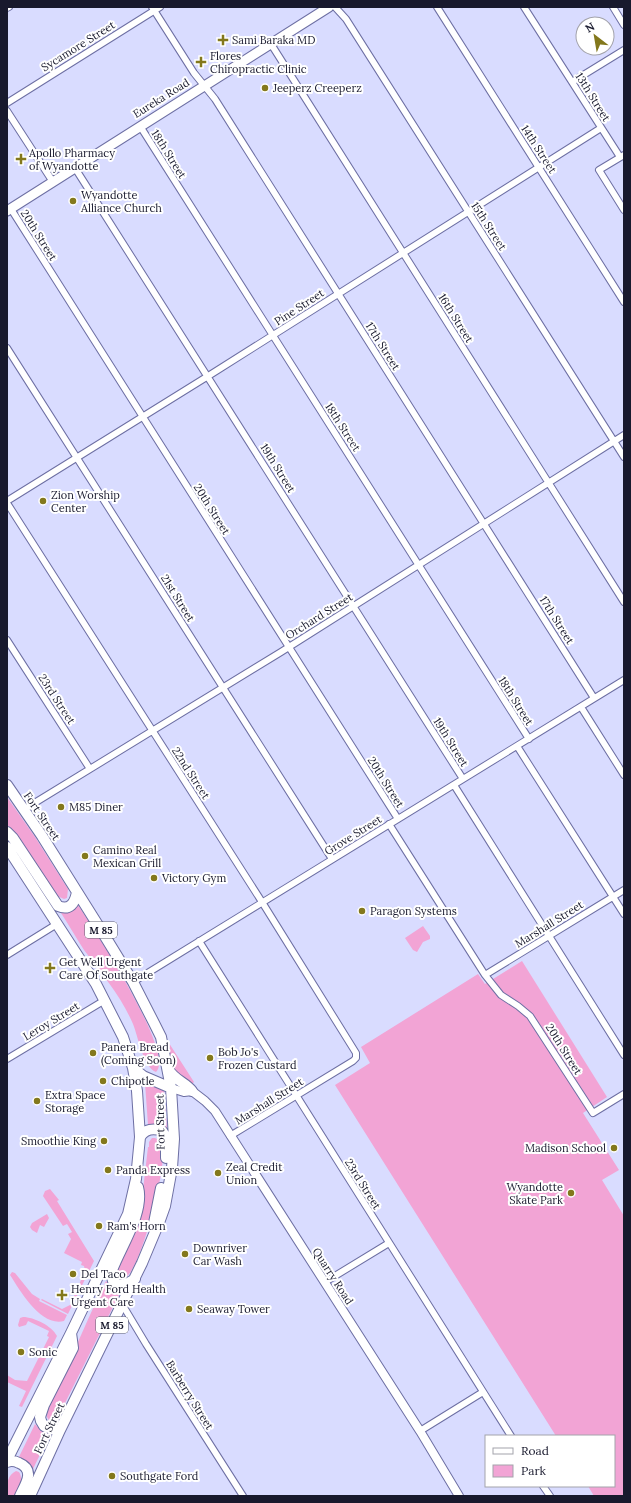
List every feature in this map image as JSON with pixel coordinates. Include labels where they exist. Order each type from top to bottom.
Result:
[{"type":"main road","name":"Eureka Road","points":[[9,210],[329,7]]},
{"type":"main road","name":"Fort Street","points":[[7,785],[77,892],[133,982],[161,1037],[171,1088],[174,1138],[172,1168],[165,1206],[151,1242],[135,1279],[60,1430],[30,1496]]},
{"type":"main road","points":[[7,792],[22,816],[32,828],[39,833]]},
{"type":"main road","points":[[7,832],[13,838],[58,906],[65,908],[70,907],[74,903],[77,892]]},
{"type":"main road","name":"Fort Street","points":[[7,847],[96,984],[123,1037],[133,1068],[138,1100],[140,1137],[136,1179],[128,1214],[71,1334],[7,1461]]},
{"type":"main road","points":[[133,1068],[143,1076],[171,1088]]},
{"type":"main road","points":[[167,1068],[175,1078],[188,1086],[192,1091]]},
{"type":"main road","points":[[140,1137],[143,1132],[148,1130],[158,1130],[165,1134],[166,1142],[164,1171],[151,1242]]},
{"type":"main road","points":[[135,1279],[124,1285],[120,1285],[113,1281],[111,1274],[133,1222],[139,1203],[140,1194],[136,1179]]},
{"type":"main road","points":[[60,1430],[55,1430],[44,1426],[40,1417],[44,1405],[73,1348],[71,1334]]},
{"type":"main road","points":[[7,1461],[22,1464],[28,1472],[29,1479],[20,1496]]},
{"type":"street","name":"Sycamore Street","points":[[7,103],[153,9],[160,7]]},
{"type":"street","name":"15th Street","points":[[335,7],[346,19],[624,457]]},
{"type":"street","name":"14th Street","points":[[437,7],[624,302]]},
{"type":"street","name":"13th Street","points":[[524,7],[601,128],[622,156]]},
{"type":"street","points":[[613,7],[624,24]]},
{"type":"street","name":"17th Street","points":[[153,9],[194,73],[216,99],[594,698]]},
{"type":"street","name":"16th Street","points":[[271,44],[624,602]]},
{"type":"street","points":[[572,82],[624,50]]},
{"type":"street","points":[[7,111],[53,182]]},
{"type":"street","name":"18th Street","points":[[140,126],[529,739]]},
{"type":"street","name":"Pine Street","points":[[7,502],[208,377],[601,128]]},
{"type":"street","points":[[622,156],[599,170],[624,210]]},
{"type":"street","name":"19th Street","points":[[75,168],[463,779]]},
{"type":"street","name":"20th Street","points":[[9,210],[398,819]]},
{"type":"street","name":"21st Street","points":[[7,348],[332,860]]},
{"type":"street","name":"Orchard Street","points":[[23,810],[223,688],[549,483],[624,434]]},
{"type":"street","name":"22nd Street","points":[[7,502],[262,902],[355,1050],[356,1055]]},
{"type":"street","name":"23rd Street","points":[[7,640],[90,769]]},
{"type":"street","name":"Grove Street","points":[[133,982],[624,680]]},
{"type":"street","points":[[581,707],[624,775]]},
{"type":"street","points":[[517,746],[624,914]]},
{"type":"street","points":[[454,785],[624,1055]]},
{"type":"street","name":"20th Street","points":[[389,824],[486,975],[501,995],[530,1016],[593,1113],[624,1094]]},
{"type":"street","name":"Marshall Street","points":[[486,975],[624,890]]},
{"type":"street","points":[[7,955],[57,924]]},
{"type":"street","name":"23rd Street","points":[[199,941],[510,1435]]},
{"type":"street","name":"Leroy Street","points":[[7,1059],[104,1000]]},
{"type":"street","name":"Marshall Street","points":[[230,1136],[353,1061],[356,1055]]},
{"type":"street","points":[[171,1088],[184,1092],[192,1091]]},
{"type":"street","name":"Quarry Road","points":[[192,1091],[205,1100],[215,1111],[420,1431],[459,1496]]},
{"type":"street","points":[[325,1282],[389,1243]]},
{"type":"street","name":"Barberry Street","points":[[122,1304],[243,1496]]},
{"type":"street","points":[[420,1431],[483,1392]]},
{"type":"street","points":[[544,1487],[550,1496]]},
{"type":"green space","points":[[7,797],[35,837],[68,889],[67,898],[64,899],[57,896],[7,824]]},
{"type":"green space","points":[[78,905],[114,962],[144,1017],[154,1041],[159,1060],[156,1072],[151,1069],[144,1058],[133,1024],[123,1004],[84,950],[61,913],[67,912]]},
{"type":"green space","points":[[423,926],[430,936],[430,939],[423,942],[417,952],[413,950],[405,938]]},
{"type":"green space","points":[[522,961],[607,1097],[583,1113],[619,1170],[602,1180],[624,1216],[624,1496],[594,1496],[589,1487],[615,1487],[615,1435],[555,1435],[335,1085],[370,1063],[361,1047],[478,974],[485,984]]},
{"type":"green space","points":[[167,1040],[194,1082],[193,1083],[190,1084],[173,1071]]},
{"type":"green space","points":[[145,1083],[164,1091],[167,1129],[163,1126],[148,1125]]},
{"type":"green space","points":[[152,1138],[158,1140],[163,1151],[160,1179],[152,1216],[135,1265],[127,1276],[121,1278],[118,1267],[141,1207],[148,1147]]},
{"type":"green space","points":[[50,1189],[59,1200],[57,1201],[94,1261],[68,1314],[41,1300],[42,1299],[62,1309],[70,1305],[85,1271],[84,1266],[81,1265],[82,1262],[64,1253],[71,1239],[68,1234],[72,1232],[67,1224],[63,1226],[43,1196],[45,1191]]},
{"type":"green space","points":[[47,1214],[49,1218],[44,1227],[40,1225],[37,1233],[32,1230],[30,1227],[32,1223]]},
{"type":"green space","points":[[12,1272],[15,1273],[32,1294],[40,1299],[39,1301],[67,1315],[64,1321],[47,1319],[32,1307],[10,1275]]},
{"type":"green space","points":[[106,1281],[111,1287],[121,1291],[58,1417],[50,1422],[47,1417],[53,1395]]},
{"type":"green space","points":[[27,1317],[42,1323],[55,1332],[57,1336],[22,1407],[19,1406],[26,1391],[7,1382],[7,1375],[15,1380],[27,1381],[49,1337],[47,1336],[49,1331],[28,1321],[26,1325],[19,1327],[18,1325],[20,1318]]},
{"type":"green space","points":[[35,1424],[41,1431],[50,1434],[33,1469],[27,1462],[18,1459]]},
{"type":"green space","points":[[16,1471],[19,1472],[21,1478],[20,1487],[16,1496],[7,1496],[7,1485],[9,1478]]},
{"type":"place","name":"Sami Baraka MD","points":[[223,40]]},
{"type":"place","name":"Flores Chiropractic Clinic","points":[[201,62]]},
{"type":"place","name":"Jeeperz Creeperz","points":[[265,88]]},
{"type":"place","name":"Apollo Pharmacy of Wyandotte","points":[[21,159]]},
{"type":"place","name":"Wyandotte Alliance Church","points":[[73,201]]},
{"type":"place","name":"Zion Worship Center","points":[[43,501]]},
{"type":"place","name":"M85 Diner","points":[[61,807]]},
{"type":"place","name":"Camino Real Mexican Grill","points":[[85,856]]},
{"type":"place","name":"Victory Gym","points":[[154,878]]},
{"type":"place","name":"Paragon Systems","points":[[362,911]]},
{"type":"place","name":"Get Well Urgent Care Of Southgate","points":[[50,968]]},
{"type":"place","name":"Panera Bread (Coming Soon)","points":[[93,1053]]},
{"type":"place","name":"Bob Jo's Frozen Custard","points":[[210,1058]]},
{"type":"place","name":"Chipotle","points":[[103,1081]]},
{"type":"place","name":"Extra Space Storage","points":[[37,1101]]},
{"type":"place","name":"Smoothie King","points":[[104,1141]]},
{"type":"place","name":"Madison School","points":[[614,1148]]},
{"type":"place","name":"Panda Express","points":[[108,1170]]},
{"type":"place","name":"Zeal Credit Union","points":[[218,1173]]},
{"type":"place","name":"Wyandotte Skate Park","points":[[571,1193]]},
{"type":"place","name":"Ram's Horn","points":[[99,1226]]},
{"type":"place","name":"Downriver Car Wash","points":[[185,1254]]},
{"type":"place","name":"Del Taco","points":[[73,1274]]},
{"type":"place","name":"Henry Ford Health Urgent Care","points":[[62,1295]]},
{"type":"place","name":"Seaway Tower","points":[[189,1309]]},
{"type":"place","name":"Sonic","points":[[21,1352]]},
{"type":"place","name":"Southgate Ford","points":[[112,1476]]}]
